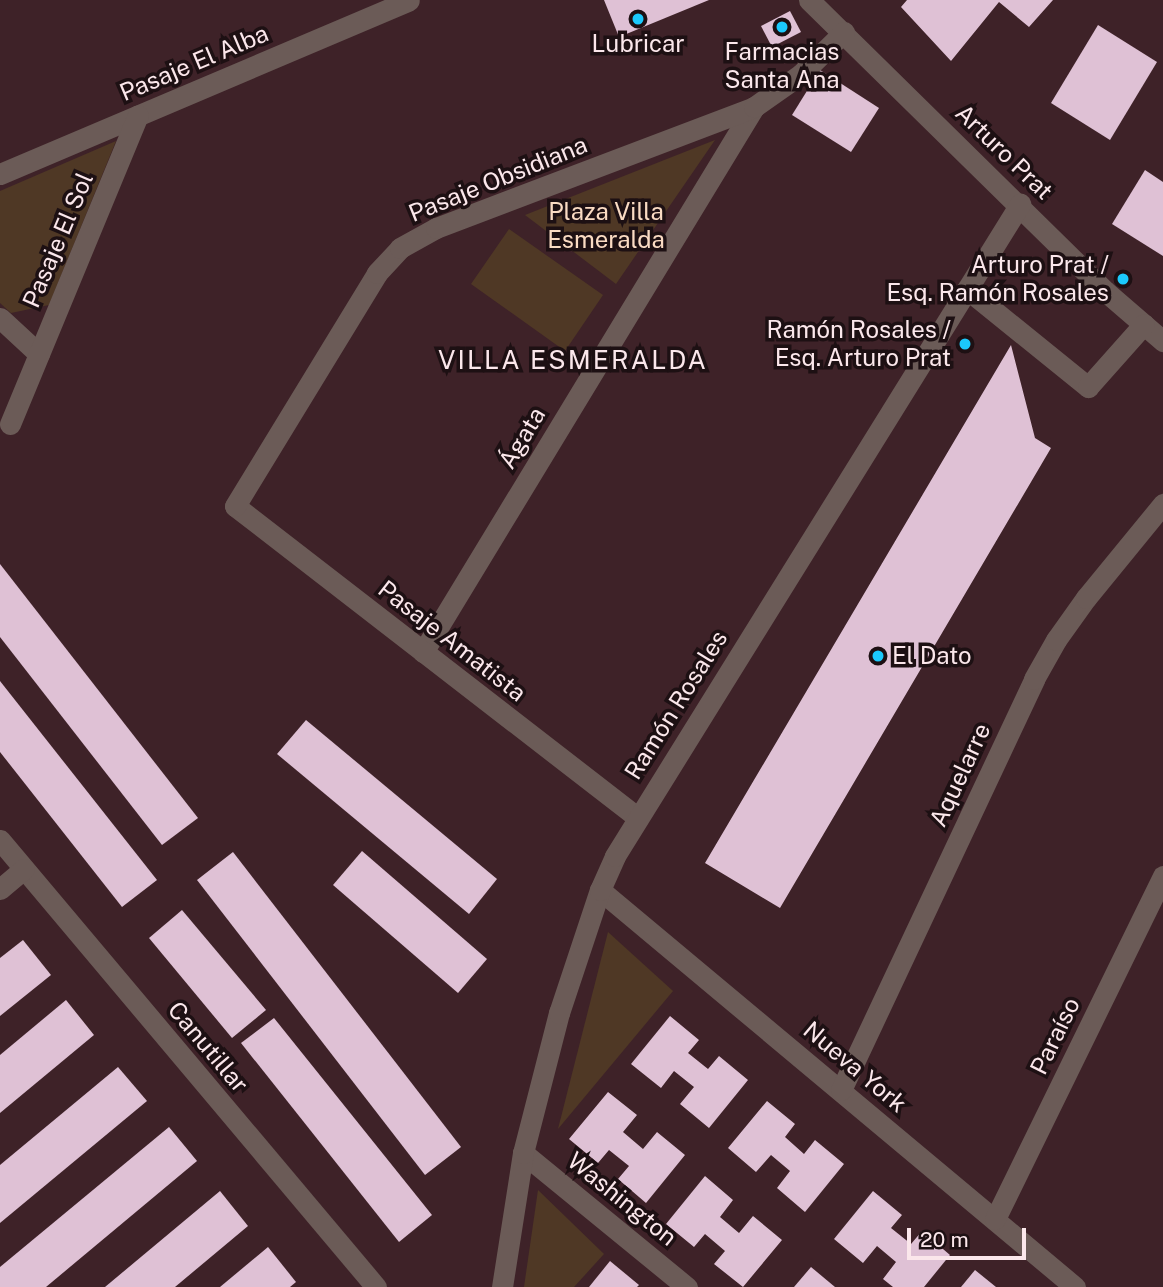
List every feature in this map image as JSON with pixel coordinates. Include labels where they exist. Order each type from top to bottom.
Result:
[{"type":"street","name":"Pasaje El Alba","points":[[0,174],[409,0]]},
{"type":"street","name":"Arturo Prat","points":[[809,0],[1020,204],[1105,291],[1163,341]]},
{"type":"street","name":"Pasaje Obsidiana","points":[[234,506],[377,273],[400,248],[436,228],[754,107],[802,74],[844,32]]},
{"type":"street","name":"Ágata","points":[[423,652],[754,107]]},
{"type":"street","name":"Pasaje El Sol","points":[[10,424],[138,115]]},
{"type":"street","name":"Ramón Rosales","points":[[502,1287],[523,1153],[559,1013],[600,890],[637,817],[1020,204]]},
{"type":"street","points":[[967,289],[1088,387],[1144,324]]},
{"type":"street","points":[[0,318],[39,354]]},
{"type":"street","name":"Aquelarre","points":[[841,1090],[1034,679],[1056,640],[1086,598],[1163,504]]},
{"type":"street","name":"Pasaje Amatista","points":[[234,506],[637,817]]},
{"type":"street","name":"Canutillar","points":[[0,840],[376,1287]]},
{"type":"street","points":[[0,889],[24,869]]},
{"type":"street","name":"Paraíso","points":[[995,1219],[1163,876]]},
{"type":"street","name":"Nueva York","points":[[600,890],[1075,1287]]},
{"type":"street","name":"Washington","points":[[523,1153],[687,1287]]},
{"type":"green space","name":"Plaza Villa Esmeralda","points":[[715,140],[616,284],[525,215]]},
{"type":"green space","points":[[116,141],[49,305],[11,313],[0,303],[0,191]]},
{"type":"green space","points":[[509,229],[603,295],[565,351],[471,284]]},
{"type":"green space","points":[[608,932],[673,991],[558,1129]]},
{"type":"green space","points":[[538,1190],[604,1254],[574,1287],[524,1287]]},
{"type":"building","name":"Lubricar","points":[[604,0],[709,0],[619,37]]},
{"type":"building","points":[[907,0],[1053,0],[1029,27],[999,2],[951,61],[901,7]]},
{"type":"building","points":[[790,11],[801,32],[772,47],[761,26]]},
{"type":"building","points":[[1098,25],[1157,62],[1110,140],[1051,103]]},
{"type":"building","points":[[820,70],[879,108],[851,152],[792,115]]},
{"type":"building","points":[[1145,170],[1163,182],[1163,256],[1112,224]]},
{"type":"building","name":"El Dato","points":[[1011,345],[1035,438],[1051,448],[780,908],[705,863]]},
{"type":"building","points":[[0,564],[198,818],[162,845],[0,637]]},
{"type":"building","points":[[0,681],[157,880],[122,907],[0,752]]},
{"type":"building","points":[[306,720],[497,879],[469,914],[277,754]]},
{"type":"building","points":[[362,851],[487,959],[458,993],[333,885]]},
{"type":"building","points":[[233,852],[461,1147],[425,1175],[197,880]]},
{"type":"building","points":[[182,910],[266,1010],[232,1038],[149,938]]},
{"type":"building","points":[[23,940],[51,975],[0,1016],[0,958]]},
{"type":"building","points":[[66,1000],[94,1035],[0,1113],[0,1055]]},
{"type":"building","points":[[670,1016],[699,1040],[688,1053],[708,1069],[719,1056],[748,1080],[709,1128],[680,1104],[694,1087],[674,1071],[661,1088],[631,1064]]},
{"type":"building","points":[[274,1018],[432,1215],[399,1242],[241,1043]]},
{"type":"building","points":[[118,1067],[147,1101],[0,1223],[0,1165]]},
{"type":"building","points":[[608,1092],[637,1115],[623,1132],[643,1149],[657,1132],[685,1155],[646,1203],[618,1179],[629,1166],[609,1150],[598,1163],[569,1139]]},
{"type":"building","points":[[767,1101],[795,1124],[785,1137],[804,1154],[815,1140],[844,1164],[805,1212],[777,1188],[790,1171],[771,1155],[756,1172],[728,1148]]},
{"type":"building","points":[[169,1127],[197,1161],[46,1287],[0,1287],[0,1267]]},
{"type":"building","points":[[705,1176],[733,1200],[720,1217],[739,1233],[753,1216],[782,1240],[743,1287],[714,1264],[725,1251],[705,1234],[694,1247],[666,1224]]},
{"type":"building","points":[[220,1191],[248,1226],[175,1287],[105,1287]]},
{"type":"building","points":[[873,1191],[902,1215],[891,1228],[911,1244],[922,1231],[950,1255],[924,1287],[893,1287],[883,1279],[896,1262],[877,1246],[863,1263],[834,1239]]},
{"type":"building","points":[[268,1247],[296,1282],[290,1287],[220,1287]]},
{"type":"building","points":[[610,1261],[639,1285],[589,1287]]},
{"type":"building","points":[[811,1267],[835,1287],[794,1287]]},
{"type":"building","points":[[975,1270],[996,1287],[961,1287]]},
{"type":"place","name":"Lubricar","points":[[638,19]]},
{"type":"place","name":"Farmacias Santa Ana","points":[[782,27]]},
{"type":"place","name":"Arturo Prat / Esq. Ramón Rosales","points":[[1123,279]]},
{"type":"place","name":"Ramón Rosales / Esq. Arturo Prat","points":[[965,344]]},
{"type":"place","name":"El Dato","points":[[878,656]]},
{"type":"district","name":"VILLA ESMERALDA","points":[[573,360]]}]
